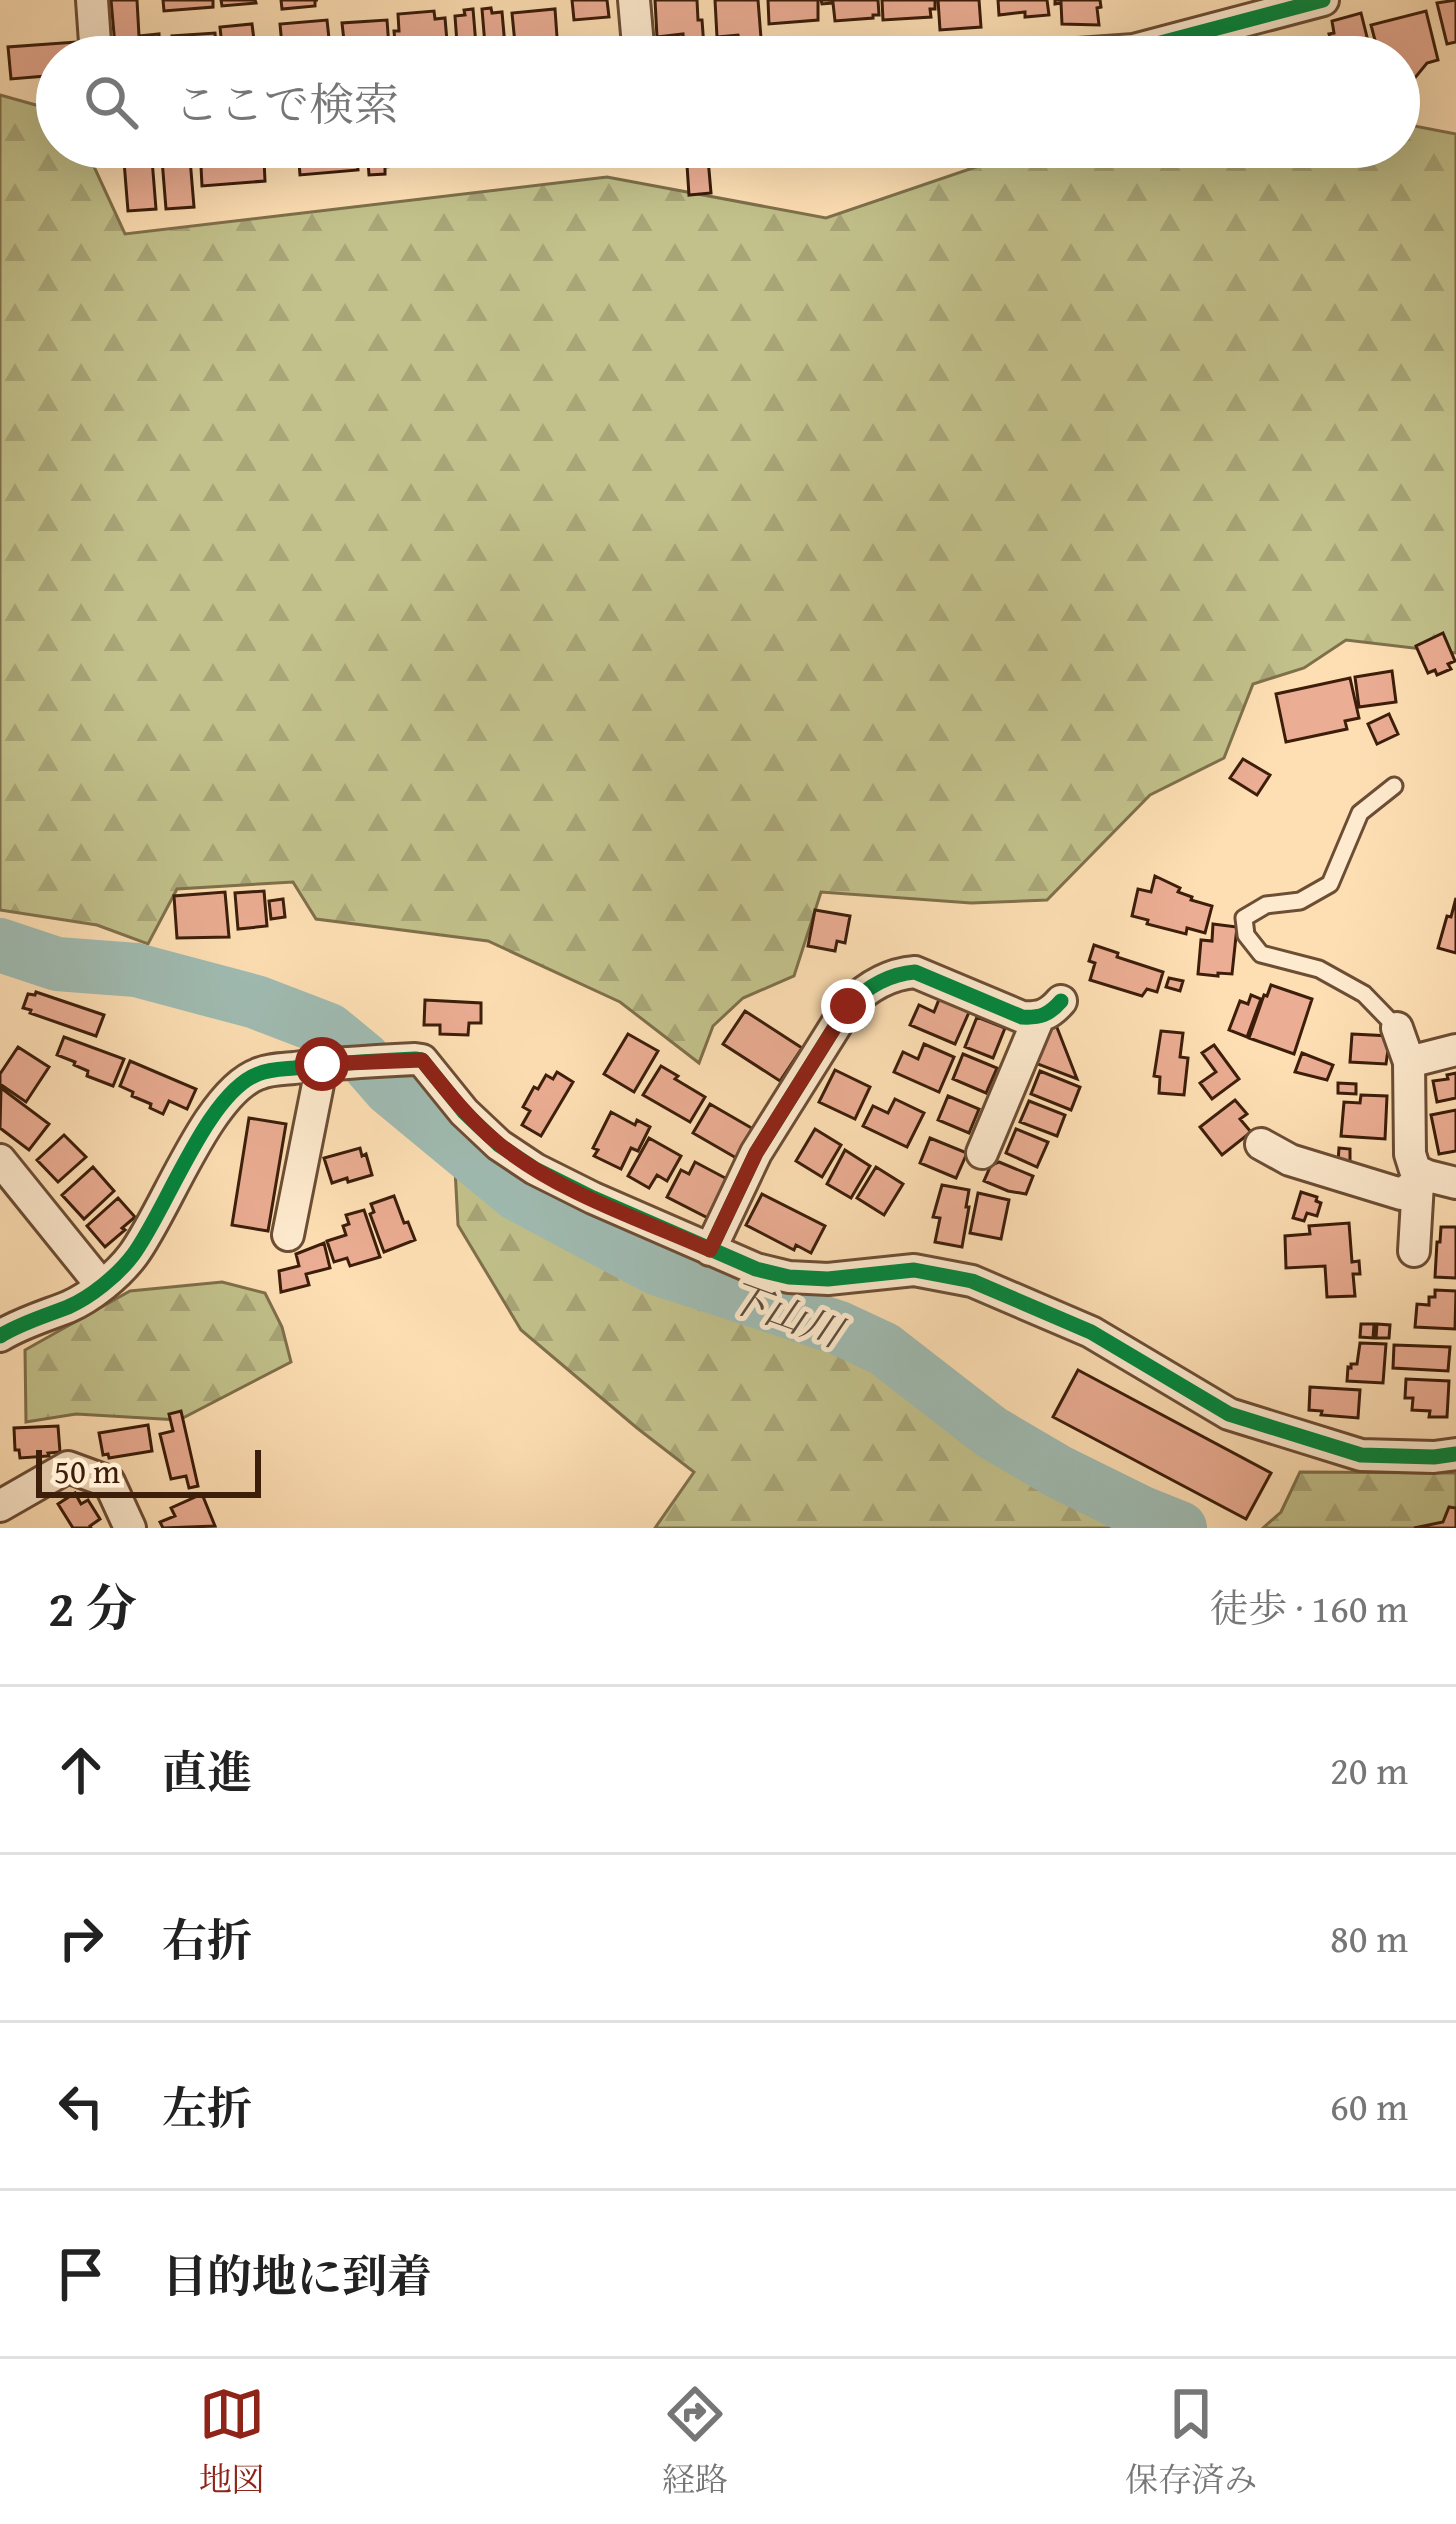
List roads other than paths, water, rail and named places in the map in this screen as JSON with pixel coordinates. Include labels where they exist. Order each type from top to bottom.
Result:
[{"type":"street","points":[[92,0],[95,36]]},
{"type":"street","points":[[634,0],[637,36]]},
{"type":"street","points":[[1162,36],[1202,16],[1323,0]]},
{"type":"street","points":[[710,1250],[756,1153],[848,1006],[863,991],[897,974],[915,972],[1022,1017],[1050,1009],[982,1153]]},
{"type":"street","points":[[1396,1028],[1409,1062],[1410,1154],[1415,1170],[1434,1181]]},
{"type":"street","points":[[1409,1062],[1456,1050]]},
{"type":"street","points":[[0,1336],[74,1304],[133,1256],[200,1137],[231,1091],[244,1081],[261,1072],[415,1059],[422,1060],[482,1129],[536,1169],[756,1269],[828,1279],[914,1270],[972,1281],[1091,1332],[1229,1414],[1361,1455],[1456,1454]]},
{"type":"street","points":[[288,1235],[330,1064]]},
{"type":"street","points":[[1261,1144],[1290,1160],[1401,1194],[1434,1181]]},
{"type":"street","points":[[0,1160],[101,1285]]},
{"type":"street","points":[[1414,1251],[1434,1181]]},
{"type":"street","points":[[0,1506],[68,1467],[109,1482],[130,1528]]},
{"type":"lane","points":[[1394,786],[1360,813],[1330,884],[1300,901],[1266,905],[1244,918],[1246,935],[1261,954],[1334,977],[1364,994],[1396,1028]]},
{"type":"waterway","name":"下山川","points":[[0,945],[57,964],[136,970],[256,1002],[329,1030],[390,1089],[517,1194],[656,1268],[839,1328],[884,1349],[991,1432],[1059,1472],[1180,1528]]}]
